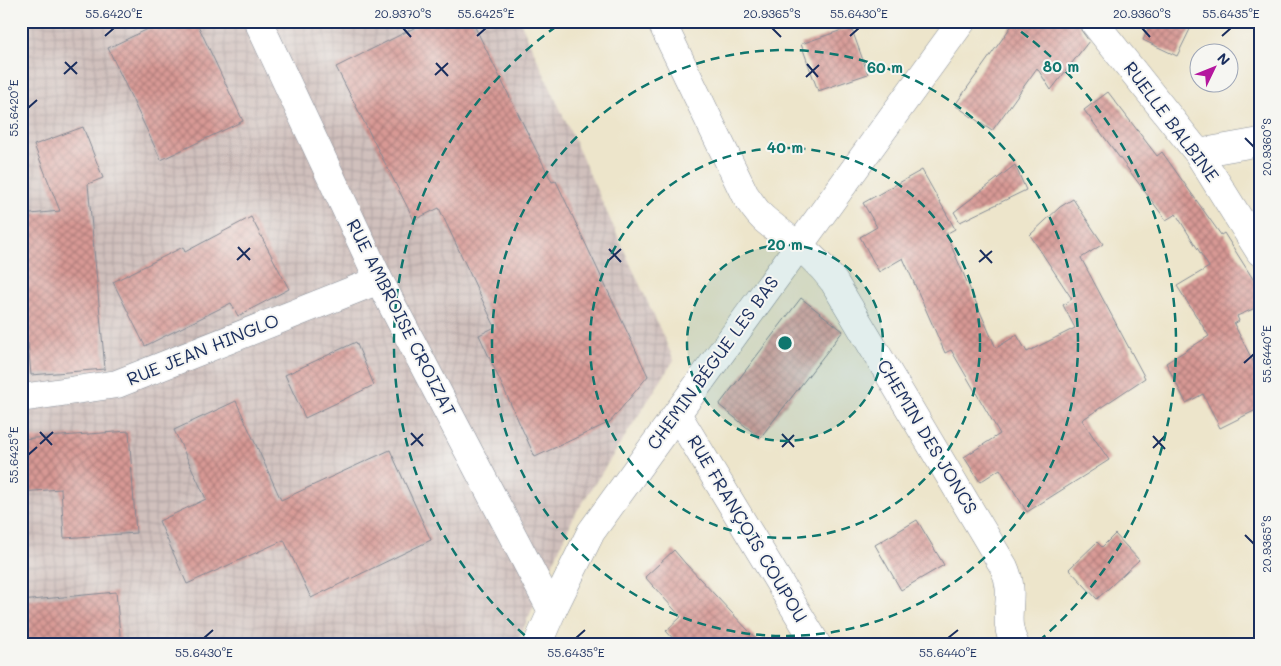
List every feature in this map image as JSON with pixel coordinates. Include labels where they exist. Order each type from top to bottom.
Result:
[{"type":"street","name":"RUE AMBROISE CROIZAT","points":[[258,21],[379,280],[552,611]]},
{"type":"street","name":"CHEMIN DES JONCS","points":[[661,21],[745,195],[763,219],[800,245],[822,266],[834,282],[1004,567],[1010,579],[1012,593],[1008,625],[1016,645]]},
{"type":"street","name":"CHEMIN BÉGUE LES BAS","points":[[537,645],[591,532],[962,21]]},
{"type":"street","name":"RUELLE BALBINE","points":[[1093,21],[1198,153],[1260,252]]},
{"type":"street","points":[[1198,153],[1260,142]]},
{"type":"street","name":"RUE JEAN HINGLO","points":[[21,398],[117,384],[379,280]]},
{"type":"street","name":"RUE FRANÇOIS COUPOU","points":[[677,414],[817,645]]},
{"type":"shaded area","points":[[21,21],[520,21],[674,360],[574,516],[516,645],[21,645]]},
{"type":"building","points":[[165,21],[196,21],[243,121],[161,160],[108,48]]},
{"type":"building","points":[[428,21],[472,21],[552,182],[556,181],[648,376],[610,422],[535,457],[479,335],[495,327],[439,208],[414,220],[336,67]]},
{"type":"building","points":[[1015,21],[1078,21],[1081,30],[1089,41],[1051,90],[1037,68],[992,131],[955,105]]},
{"type":"building","points":[[1152,21],[1194,21],[1177,56],[1143,40]]},
{"type":"building","points":[[851,27],[868,74],[818,91],[801,44]]},
{"type":"building","points":[[1108,92],[1157,156],[1162,152],[1221,235],[1224,233],[1260,290],[1260,306],[1237,316],[1239,321],[1234,324],[1260,375],[1260,408],[1220,428],[1203,394],[1186,403],[1166,363],[1209,336],[1177,286],[1209,267],[1176,214],[1166,220],[1084,110]]},
{"type":"building","points":[[83,127],[103,178],[88,184],[105,369],[31,375],[28,343],[21,344],[21,215],[60,211],[34,145]]},
{"type":"building","points":[[1015,165],[1026,190],[960,222],[954,212]]},
{"type":"building","points":[[922,170],[955,229],[946,234],[996,348],[1017,335],[1027,352],[1075,328],[1063,305],[1072,299],[1030,235],[1060,207],[1073,199],[1103,244],[1081,258],[1145,378],[1082,420],[1109,460],[1027,512],[1000,469],[980,482],[964,457],[1000,434],[951,350],[945,353],[903,258],[879,272],[860,237],[877,227],[863,203]]},
{"type":"building","points":[[251,217],[289,289],[238,316],[231,303],[145,346],[113,282],[183,247],[185,252]]},
{"type":"building","points":[[801,298],[843,331],[760,438],[719,405]]},
{"type":"building","points":[[356,342],[374,385],[305,418],[285,375]]},
{"type":"building","points":[[236,401],[281,500],[390,450],[431,540],[311,598],[284,540],[187,584],[159,521],[206,499],[174,430]]},
{"type":"building","points":[[129,431],[136,533],[64,538],[61,489],[21,492],[21,439]]},
{"type":"building","points":[[917,520],[944,565],[901,590],[875,545]]},
{"type":"building","points":[[1115,534],[1139,560],[1097,599],[1069,569],[1097,542],[1102,547]]},
{"type":"building","points":[[674,550],[762,645],[679,645],[666,631],[681,617],[645,577]]},
{"type":"building","points":[[116,592],[121,645],[21,645],[21,601]]}]
